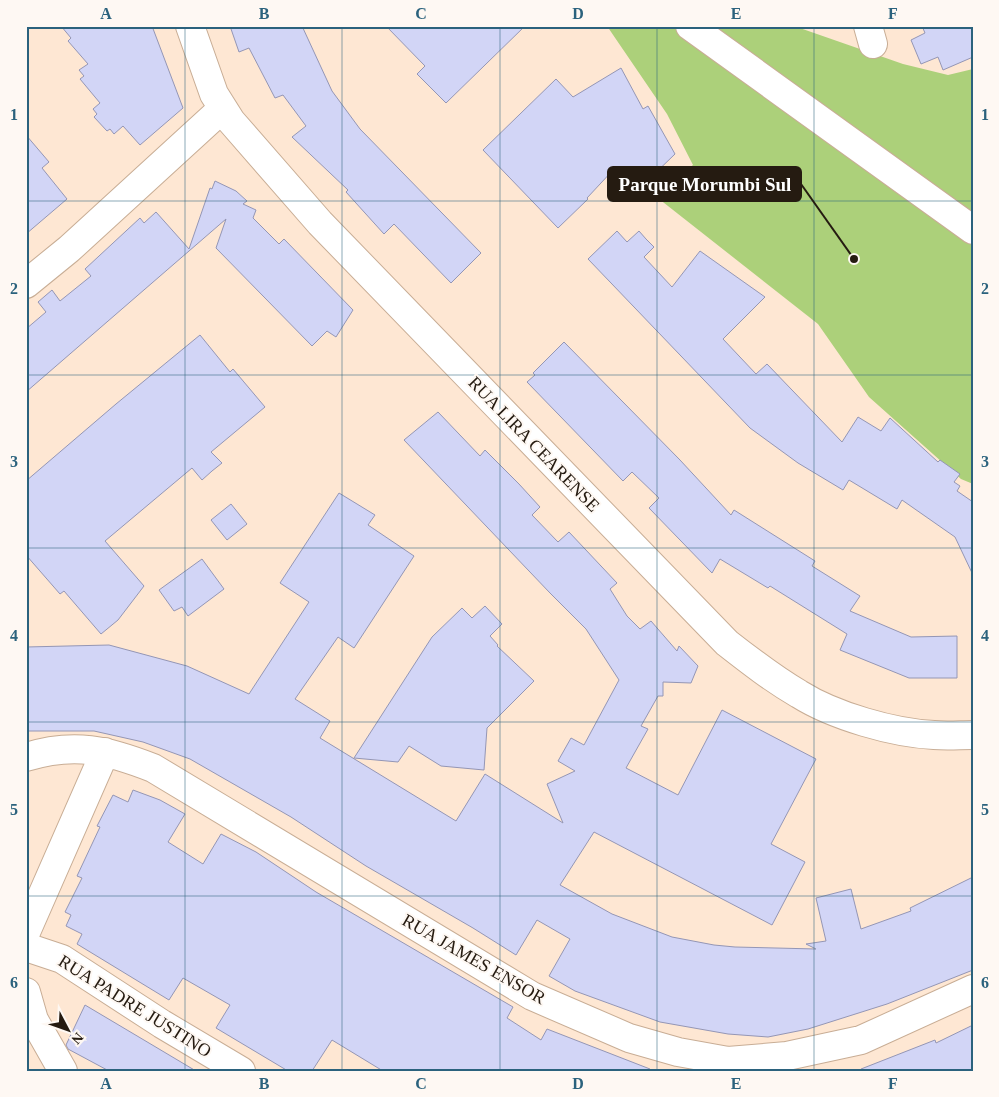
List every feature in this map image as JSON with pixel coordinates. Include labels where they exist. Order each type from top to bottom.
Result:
[{"type":"street","name":"RUA LIRA CEARENSE","points":[[190,26],[214,94],[231,121],[320,222],[727,643],[800,696],[836,713],[896,730],[934,735],[973,735]]},
{"type":"street","points":[[690,26],[973,230]]},
{"type":"street","points":[[26,284],[69,248],[222,109]]},
{"type":"street","name":"RUA JAMES ENSOR","points":[[26,757],[46,751],[74,748],[126,757],[153,768],[532,996],[629,1038],[678,1052],[728,1061],[787,1056],[861,1040],[973,989]]},
{"type":"street","points":[[26,932],[105,752]]},
{"type":"street","name":"RUA PADRE JUSTINO","points":[[26,947],[62,959],[162,1024],[241,1071]]},
{"type":"street","points":[[26,992],[34,1020],[63,1071]]},
{"type":"green space","points":[[607,26],[794,26],[903,64],[948,75],[973,69],[973,484],[961,479],[869,397],[818,324],[654,195],[693,165],[667,114]]},
{"type":"building","points":[[61,26],[152,26],[183,108],[140,145],[123,126],[114,134],[110,129],[107,131],[94,117],[97,114],[93,109],[100,103],[80,79],[84,76],[79,70],[88,64],[68,41],[71,38]]},
{"type":"building","points":[[230,26],[302,26],[332,91],[360,129],[481,253],[451,283],[394,224],[384,234],[346,192],[348,190],[292,137],[306,126],[283,95],[275,98],[249,48],[239,52]]},
{"type":"building","points":[[386,26],[525,26],[446,103],[417,74],[425,66]]},
{"type":"building","points":[[922,26],[973,26],[973,57],[943,70],[938,57],[921,64],[911,40],[925,33]]},
{"type":"building","points":[[621,68],[643,109],[648,106],[675,154],[644,184],[614,169],[588,199],[558,228],[483,150],[556,79],[573,97]]},
{"type":"building","points":[[26,135],[49,162],[42,168],[67,199],[26,234]]},
{"type":"building","points":[[215,181],[236,191],[247,201],[243,204],[256,210],[253,218],[279,244],[284,239],[353,310],[336,337],[327,331],[312,346],[216,248],[226,219],[26,392],[26,329],[46,312],[38,302],[52,290],[60,301],[91,276],[85,269],[140,218],[144,223],[156,212],[189,249],[210,188],[212,189]]},
{"type":"building","points":[[617,231],[627,242],[639,231],[654,247],[644,257],[672,287],[700,251],[765,297],[723,339],[756,374],[767,364],[842,442],[858,417],[881,431],[890,418],[938,462],[940,460],[960,474],[954,482],[960,486],[957,491],[973,502],[973,575],[955,537],[902,500],[897,509],[849,480],[843,490],[798,463],[750,428],[588,259]]},
{"type":"building","points":[[200,335],[230,372],[233,369],[265,407],[211,452],[222,463],[202,480],[192,468],[105,541],[144,586],[118,620],[101,634],[64,591],[60,594],[26,555],[26,481]]},
{"type":"building","points":[[564,342],[680,460],[731,515],[734,510],[815,561],[812,566],[860,596],[850,611],[911,637],[957,636],[957,678],[909,678],[840,650],[847,634],[770,586],[768,588],[720,559],[712,573],[649,508],[659,498],[632,472],[623,481],[527,382],[535,375],[533,373]]},
{"type":"building","points":[[438,412],[480,456],[485,450],[519,484],[540,507],[532,515],[558,542],[569,532],[617,583],[610,589],[627,616],[640,629],[651,621],[677,651],[679,646],[698,666],[691,683],[663,682],[663,696],[658,696],[641,726],[648,729],[626,768],[678,795],[722,710],[816,759],[771,844],[805,862],[772,925],[594,832],[560,885],[612,914],[672,937],[735,947],[816,949],[806,944],[826,941],[816,898],[851,889],[861,929],[911,911],[910,908],[973,877],[973,970],[887,1004],[808,1029],[768,1037],[728,1034],[660,1022],[575,991],[549,976],[570,939],[537,920],[516,955],[366,866],[291,817],[190,759],[143,742],[94,731],[26,731],[26,647],[109,645],[187,666],[249,694],[309,602],[280,583],[339,493],[375,515],[368,525],[414,556],[354,648],[338,637],[295,699],[330,721],[320,738],[456,821],[485,774],[563,823],[547,784],[575,771],[558,761],[571,738],[584,745],[619,680],[586,629],[404,440]]},
{"type":"building","points":[[231,504],[247,524],[227,540],[211,520]]},
{"type":"building","points":[[202,559],[224,589],[188,616],[182,607],[174,611],[159,590]]},
{"type":"building","points":[[485,606],[502,624],[490,636],[497,646],[534,681],[487,728],[484,770],[441,766],[409,746],[398,762],[354,758],[432,637],[462,608],[472,618]]},
{"type":"building","points":[[133,790],[160,800],[185,814],[168,842],[203,864],[221,834],[256,852],[316,892],[513,1007],[507,1018],[541,1040],[547,1029],[650,1069],[650,1071],[383,1071],[332,1040],[312,1071],[288,1071],[216,1028],[230,1005],[183,978],[169,1000],[77,944],[82,934],[66,926],[71,915],[65,912],[82,878],[77,876],[100,827],[97,826],[113,795],[128,802]]},
{"type":"building","points":[[85,1005],[196,1071],[109,1071],[68,1049],[66,1045]]},
{"type":"building","points":[[973,1025],[973,1071],[861,1071],[861,1069],[935,1040],[936,1043]]},
{"type":"place","name":"Parque Morumbi Sul","points":[[854,259]]}]
